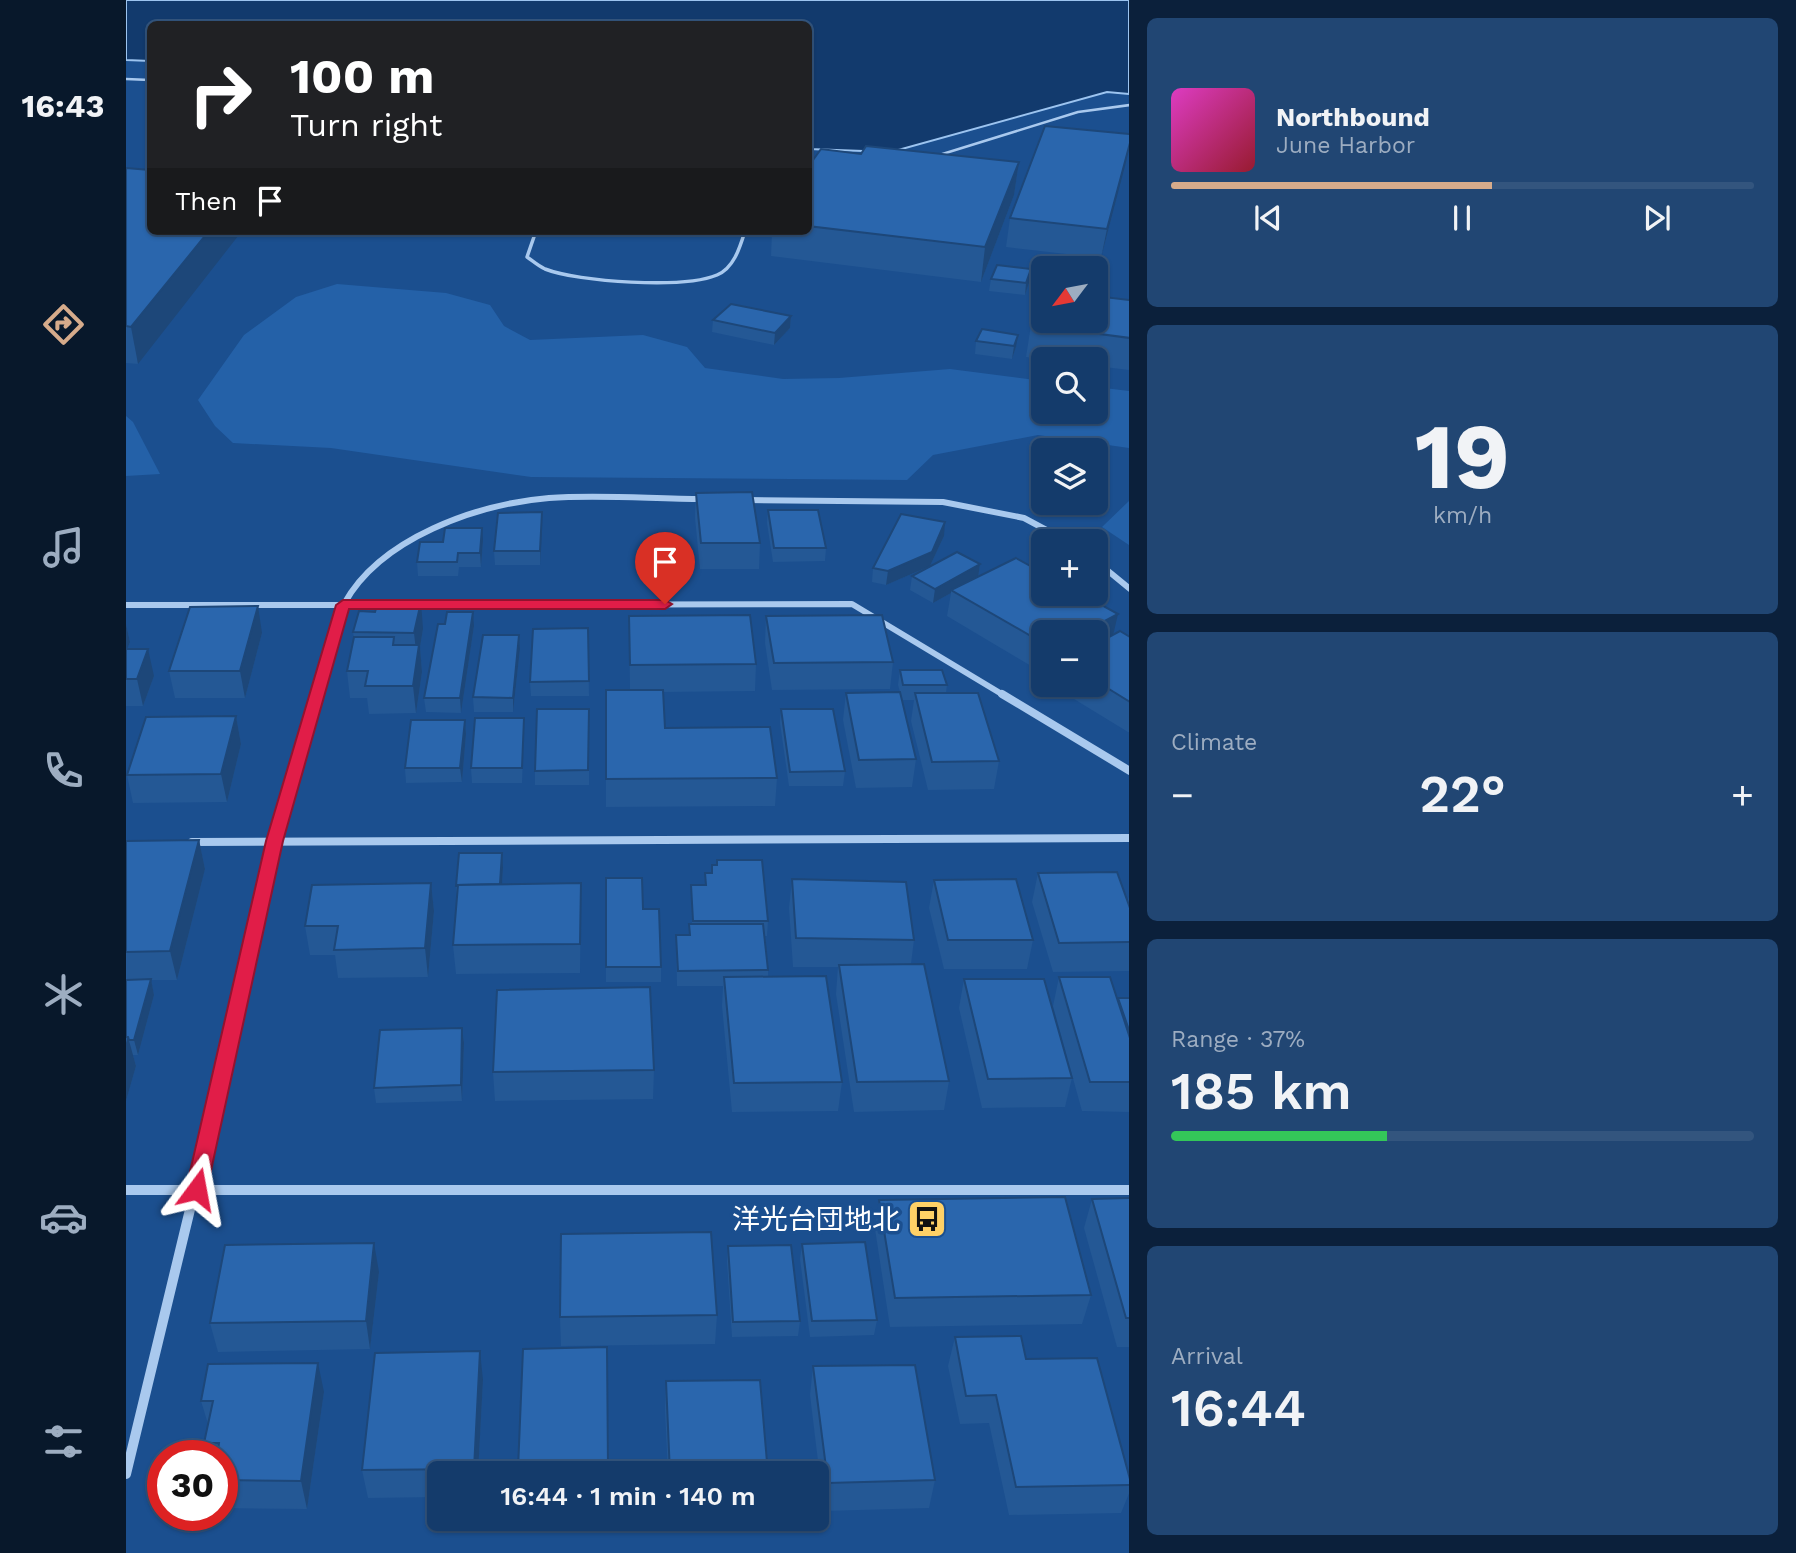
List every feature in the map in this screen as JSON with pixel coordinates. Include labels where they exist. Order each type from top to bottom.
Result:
[{"type":"street","points":[[126,1474],[197,1189],[275,841],[343,605],[370,568],[408,539],[493,507],[550,498],[712,499]]},
{"type":"street","points":[[740,500],[943,502],[1024,518],[1045,529]]},
{"type":"street","points":[[1108,571],[1129,589]]},
{"type":"street","points":[[412,605],[852,604],[1129,771]]},
{"type":"street","points":[[126,605],[398,605]]},
{"type":"street","points":[[180,842],[1129,838]]},
{"type":"street","points":[[126,1190],[1129,1190]]},
{"type":"lane","points":[[126,79],[147,80]]},
{"type":"lane","points":[[933,157],[1078,112],[1129,105]]},
{"type":"lane","points":[[535,235],[527,257],[544,269],[577,278],[683,282],[716,275],[734,261],[744,235]]},
{"type":"shaded area","points":[[126,0],[1129,0],[1129,94],[1107,92],[891,152],[812,149],[812,21],[147,21],[147,61],[126,60]]},
{"type":"shaded area","points":[[337,284],[446,293],[490,305],[504,326],[530,340],[643,335],[687,347],[705,368],[783,379],[839,378],[950,369],[1031,379],[1031,424],[1108,424],[1108,388],[1129,391],[1129,448],[1108,445],[1108,438],[1038,435],[933,455],[907,480],[531,477],[331,448],[233,443],[215,426],[198,400],[244,335],[296,297]]},
{"type":"shaded area","points":[[126,416],[133,422],[160,474],[126,476]]},
{"type":"shaded area","points":[[1129,501],[1129,545],[1102,527]]},
{"type":"building","points":[[1045,126],[1129,134],[1129,147],[1107,229],[1010,218]]},
{"type":"building","points":[[866,146],[1019,162],[985,247],[812,226],[812,161],[821,149],[861,154]]},
{"type":"building","points":[[126,168],[147,170],[147,235],[206,235],[131,327],[126,326]]},
{"type":"building","points":[[997,265],[1031,269],[1026,283],[991,279]]},
{"type":"building","points":[[1108,297],[1129,300],[1129,338],[1092,333],[1108,333]]},
{"type":"building","points":[[731,304],[791,316],[775,333],[713,320]]},
{"type":"building","points":[[982,329],[1018,335],[1014,346],[976,341]]},
{"type":"building","points":[[752,492],[760,543],[701,543],[696,493]]},
{"type":"building","points":[[768,510],[818,510],[826,548],[774,548]]},
{"type":"building","points":[[542,512],[540,551],[494,551],[498,513]]},
{"type":"building","points":[[901,514],[945,522],[932,552],[888,571],[873,568]]},
{"type":"building","points":[[445,528],[482,528],[480,553],[458,553],[457,562],[417,562],[420,542],[443,542]]},
{"type":"building","points":[[957,552],[980,564],[935,589],[912,576]]},
{"type":"building","points":[[1016,558],[1031,566],[1031,606],[1104,606],[1118,614],[1107,620],[1031,620],[1031,636],[951,590]]},
{"type":"building","points":[[378,602],[421,602],[414,633],[353,632],[359,611],[375,612]]},
{"type":"building","points":[[258,606],[240,671],[169,671],[190,607]]},
{"type":"building","points":[[447,612],[473,612],[460,698],[424,698],[438,624],[445,624]]},
{"type":"building","points":[[750,615],[756,664],[630,665],[629,616]]},
{"type":"building","points":[[882,615],[893,662],[774,663],[766,616]]},
{"type":"building","points":[[588,628],[589,681],[530,682],[533,629]]},
{"type":"building","points":[[1120,631],[1129,636],[1129,701],[1108,688],[1108,638]]},
{"type":"building","points":[[483,635],[519,635],[513,698],[473,697]]},
{"type":"building","points":[[354,637],[394,637],[393,645],[419,645],[413,686],[365,686],[368,671],[347,671]]},
{"type":"building","points":[[126,649],[148,649],[137,679],[126,679]]},
{"type":"building","points":[[900,670],[942,670],[947,685],[903,685]]},
{"type":"building","points":[[606,690],[663,690],[665,728],[770,727],[777,778],[606,779]]},
{"type":"building","points":[[900,692],[916,759],[859,760],[846,693]]},
{"type":"building","points":[[915,693],[978,693],[999,761],[932,762]]},
{"type":"building","points":[[537,709],[589,709],[588,770],[535,771]]},
{"type":"building","points":[[781,709],[833,709],[845,771],[790,772]]},
{"type":"building","points":[[236,716],[221,774],[127,775],[146,717]]},
{"type":"building","points":[[475,718],[524,718],[522,768],[471,768]]},
{"type":"building","points":[[411,720],[465,720],[460,768],[405,768]]},
{"type":"building","points":[[199,840],[170,951],[126,952],[126,841]]},
{"type":"building","points":[[459,853],[502,853],[500,884],[456,886]]},
{"type":"building","points":[[717,860],[762,860],[768,921],[693,921],[691,885],[706,885],[705,873],[712,873],[712,865],[717,865]]},
{"type":"building","points":[[1117,872],[1129,905],[1129,942],[1059,943],[1038,873]]},
{"type":"building","points":[[606,878],[642,878],[643,909],[659,909],[661,967],[606,967]]},
{"type":"building","points":[[792,879],[906,882],[914,940],[796,938]]},
{"type":"building","points":[[1016,879],[1033,940],[948,940],[934,880]]},
{"type":"building","points":[[431,883],[425,948],[334,950],[338,926],[305,926],[312,885]]},
{"type":"building","points":[[581,883],[580,944],[453,945],[458,885]]},
{"type":"building","points":[[689,924],[763,924],[768,970],[678,971],[676,935],[690,935]]},
{"type":"building","points":[[924,964],[949,1081],[857,1082],[839,965]]},
{"type":"building","points":[[826,976],[842,1082],[734,1083],[724,977]]},
{"type":"building","points":[[1059,977],[1110,977],[1129,1035],[1129,1082],[1090,1082]]},
{"type":"building","points":[[151,979],[134,1040],[129,1040],[126,1037],[126,980]]},
{"type":"building","points":[[964,979],[1044,979],[1072,1078],[988,1079]]},
{"type":"building","points":[[650,987],[654,1070],[493,1072],[497,990]]},
{"type":"building","points":[[1118,998],[1129,998],[1129,1030]]},
{"type":"building","points":[[462,1028],[461,1085],[374,1088],[380,1030]]},
{"type":"building","points":[[1065,1197],[1091,1295],[895,1298],[879,1200]]},
{"type":"building","points":[[1129,1198],[1129,1318],[1126,1318],[1092,1199]]},
{"type":"building","points":[[711,1232],[717,1315],[560,1317],[561,1234]]},
{"type":"building","points":[[865,1242],[877,1320],[812,1321],[802,1244]]},
{"type":"building","points":[[374,1243],[366,1321],[210,1323],[225,1245]]},
{"type":"building","points":[[791,1245],[800,1321],[733,1322],[728,1246]]},
{"type":"building","points":[[1021,1336],[1026,1359],[1097,1358],[1129,1475],[1129,1485],[1016,1487],[996,1395],[966,1396],[955,1337]]},
{"type":"building","points":[[607,1347],[608,1461],[518,1461],[523,1349]]},
{"type":"building","points":[[480,1351],[474,1461],[427,1461],[427,1469],[362,1470],[375,1353]]},
{"type":"building","points":[[318,1363],[301,1481],[238,1480],[238,1440],[205,1440],[213,1401],[201,1401],[208,1364]]},
{"type":"building","points":[[915,1365],[935,1480],[829,1483],[829,1461],[825,1461],[813,1366]]},
{"type":"building","points":[[760,1380],[767,1461],[669,1461],[666,1381]]},
{"type":"place","name":"洋光台団地北","points":[[927,1219]]},
{"type":"route","points":[[197,1189],[275,841],[343,605],[665,604]]}]
